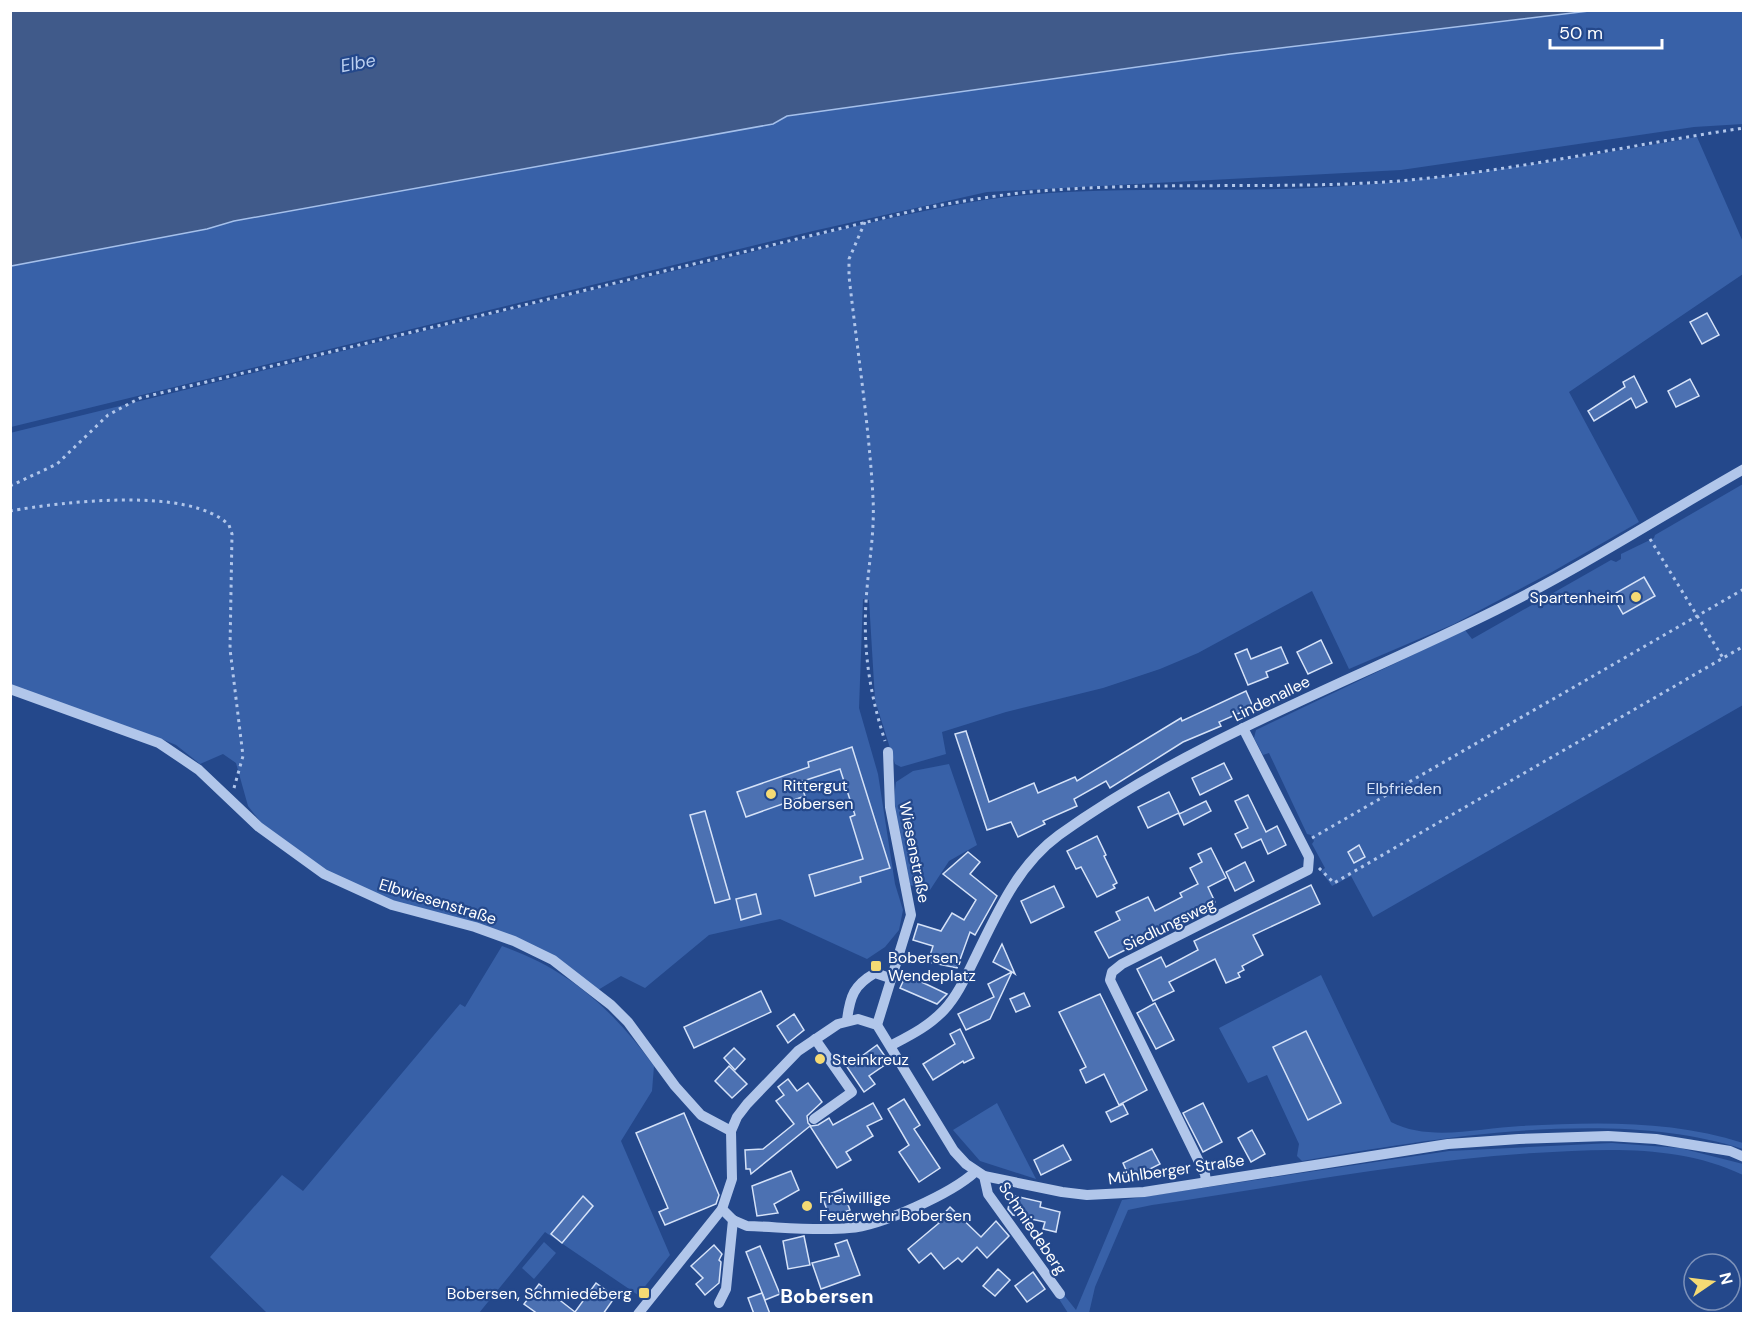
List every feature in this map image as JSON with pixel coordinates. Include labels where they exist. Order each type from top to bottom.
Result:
[{"type":"street","name":"Lindenallee","points":[[892,1045],[921,1030],[945,1009],[969,970],[1014,883],[1041,849],[1139,784],[1244,728],[1555,580],[1743,469]]},
{"type":"street","name":"Elbwiesenstraße","points":[[10,689],[159,743],[199,770],[286,848],[333,879],[392,904],[475,927],[514,941],[553,960],[611,1005],[628,1022],[675,1086],[700,1114],[731,1131]]},
{"type":"street","points":[[1244,728],[1310,863]]},
{"type":"street","name":"Wiesenstraße","points":[[872,1022],[890,978],[911,915],[890,807],[888,752]]},
{"type":"street","name":"Siedlungsweg","points":[[1206,1182],[1205,1174],[1112,988],[1110,976],[1122,964],[1301,875],[1308,870],[1310,863]]},
{"type":"street","points":[[847,1020],[853,991],[862,981],[875,973],[890,978]]},
{"type":"street","points":[[638,1314],[722,1209],[732,1179],[731,1131],[737,1117],[772,1075],[815,1039],[847,1020],[872,1022],[892,1045],[902,1067],[954,1151],[980,1174],[933,1200],[849,1228],[747,1226],[733,1220],[722,1209]]},
{"type":"street","points":[[814,1119],[852,1092],[815,1039]]},
{"type":"street","name":"Mühlberger Straße","points":[[980,1174],[1087,1195],[1144,1192],[1391,1152],[1488,1141],[1608,1136],[1693,1144],[1743,1157]]},
{"type":"street","name":"Schmiedeberg","points":[[980,1174],[988,1194],[1060,1294]]},
{"type":"street","points":[[719,1303],[726,1289],[733,1220]]},
{"type":"path","points":[[10,486],[57,464],[108,416],[140,398],[865,222],[988,197],[1043,191],[1323,185],[1401,180],[1549,160],[1743,128]]},
{"type":"path","points":[[865,222],[849,260],[849,276],[873,498],[872,556],[865,627],[867,673],[871,700],[888,752]]},
{"type":"path","points":[[10,512],[88,501],[140,501],[183,505],[215,515],[229,525],[232,534],[230,649],[243,756],[230,799]]},
{"type":"path","points":[[1644,527],[1723,658]]},
{"type":"path","points":[[1302,843],[1743,589]]},
{"type":"path","points":[[1310,863],[1323,869],[1328,879],[1334,883],[1743,646]]},
{"type":"green space","points":[[1589,11],[1743,11],[1743,124],[1694,127],[1401,170],[987,192],[813,231],[11,427],[10,266],[207,229],[234,221],[773,124],[787,116],[1230,54]]},
{"type":"green space","points":[[1697,137],[1743,242],[1743,274],[1569,392],[1639,522],[1552,572],[1454,624],[1349,669],[1312,591],[1198,653],[1160,669],[1103,688],[1006,712],[942,732],[946,754],[901,767],[895,764],[875,700],[869,600],[863,599],[859,708],[878,774],[895,884],[903,910],[899,930],[885,947],[867,959],[780,919],[709,935],[645,988],[621,976],[598,990],[558,958],[394,903],[327,872],[263,825],[248,806],[236,763],[223,754],[200,764],[176,745],[11,685],[10,433],[828,233],[984,200],[1113,190],[1286,189],[1375,184],[1514,167]]},
{"type":"green space","name":"Elbfrieden","points":[[1743,484],[1743,705],[1373,917],[1351,876],[1332,886],[1321,871],[1325,868],[1312,844],[1314,841],[1311,835],[1307,834],[1269,753],[1263,755],[1254,738],[1256,730],[1465,630],[1472,639],[1611,560],[1616,562],[1621,559],[1621,554],[1654,538],[1655,535]]},
{"type":"green space","points":[[949,764],[977,845],[949,861],[930,890],[910,885],[893,806],[896,782],[913,771]]},
{"type":"green space","points":[[502,946],[549,967],[588,994],[622,1027],[654,1066],[652,1091],[621,1141],[670,1255],[638,1295],[545,1232],[479,1313],[267,1313],[210,1257],[282,1175],[303,1191],[460,1004],[465,1007]]},
{"type":"green space","points":[[1321,975],[1391,1122],[1406,1128],[1438,1133],[1577,1124],[1661,1126],[1743,1143],[1743,1149],[1692,1137],[1638,1130],[1581,1128],[1466,1136],[1302,1161],[1297,1156],[1299,1144],[1267,1075],[1248,1083],[1219,1028]]},
{"type":"green space","points":[[997,1103],[1036,1179],[980,1161],[953,1130]]},
{"type":"green space","points":[[1612,1143],[1680,1148],[1743,1164],[1743,1175],[1718,1165],[1667,1153],[1614,1150],[1560,1152],[1486,1157],[1390,1168],[1152,1205],[1128,1210],[1095,1287],[1089,1313],[1068,1313],[1059,1299],[1064,1295],[1076,1310],[1122,1200],[1449,1151]]},
{"type":"green space","points":[[544,1242],[556,1253],[534,1279],[522,1268]]},
{"type":"water","name":"Elbe","points":[[10,11],[1589,11],[1230,54],[787,116],[773,124],[234,221],[207,229],[11,266]]},
{"type":"building","points":[[1707,313],[1719,335],[1702,344],[1690,322]]},
{"type":"building","points":[[1634,376],[1647,402],[1636,408],[1631,398],[1594,421],[1588,411],[1625,387],[1623,382]]},
{"type":"building","points":[[1690,379],[1699,396],[1676,407],[1668,391]]},
{"type":"building","name":"Spartenheim","points":[[1644,577],[1655,596],[1623,614],[1615,600],[1619,598],[1616,593]]},
{"type":"building","points":[[1321,640],[1332,663],[1308,674],[1297,652]]},
{"type":"building","points":[[1281,647],[1288,663],[1266,672],[1268,677],[1248,685],[1235,654],[1247,649],[1251,659]]},
{"type":"building","points":[[1246,691],[1253,707],[1219,722],[1221,726],[1183,742],[1110,788],[1106,781],[1074,799],[1077,806],[1043,821],[1045,824],[1018,837],[1011,822],[987,830],[955,734],[966,731],[989,802],[1034,783],[1038,793],[1075,777],[1077,781],[1181,718],[1182,721]]},
{"type":"building","points":[[852,747],[890,868],[860,877],[861,882],[815,896],[809,875],[863,859],[850,817],[855,815],[840,769],[800,782],[805,796],[746,817],[737,792],[809,767],[808,762]]},
{"type":"building","points":[[1224,763],[1232,779],[1200,795],[1192,778]]},
{"type":"building","points":[[1169,792],[1179,813],[1148,828],[1138,807]]},
{"type":"building","points":[[1248,795],[1266,832],[1277,826],[1286,845],[1268,854],[1261,839],[1242,848],[1235,834],[1248,828],[1235,801]]},
{"type":"building","points":[[1206,801],[1211,811],[1184,825],[1179,814]]},
{"type":"building","points":[[705,811],[730,899],[715,903],[690,815]]},
{"type":"building","points":[[1097,836],[1117,883],[1113,885],[1115,888],[1097,897],[1081,867],[1076,869],[1067,851]]},
{"type":"building","points":[[1359,845],[1365,857],[1354,863],[1348,852]]},
{"type":"building","points":[[1211,848],[1226,878],[1208,887],[1215,902],[1125,943],[1127,949],[1109,958],[1095,932],[1120,920],[1116,912],[1148,897],[1155,911],[1182,897],[1180,893],[1198,884],[1190,868],[1202,862],[1198,854]]},
{"type":"building","points":[[968,852],[980,862],[970,874],[997,896],[975,935],[970,932],[957,968],[928,962],[933,946],[913,940],[918,924],[941,931],[952,913],[964,920],[976,900],[943,874]]},
{"type":"building","points":[[1245,862],[1254,881],[1235,891],[1226,872]]},
{"type":"building","points":[[1311,885],[1320,904],[1253,935],[1263,955],[1242,966],[1244,970],[1238,973],[1240,977],[1226,983],[1215,959],[1169,982],[1174,991],[1153,1001],[1137,969],[1161,957],[1166,967],[1198,950],[1194,941]]},
{"type":"building","points":[[1054,886],[1064,907],[1031,923],[1021,901]]},
{"type":"building","points":[[756,894],[761,914],[741,920],[736,899]]},
{"type":"building","points":[[1002,944],[1015,974],[993,962]]},
{"type":"building","points":[[1012,972],[990,1019],[966,1030],[958,1014],[994,997],[988,984]]},
{"type":"building","points":[[906,975],[947,994],[937,1004],[900,988]]},
{"type":"building","points":[[761,991],[771,1012],[694,1048],[684,1027]]},
{"type":"building","points":[[1024,993],[1030,1006],[1016,1012],[1010,999]]},
{"type":"building","points":[[1100,994],[1147,1090],[1119,1105],[1104,1074],[1086,1083],[1080,1070],[1086,1067],[1059,1012]]},
{"type":"building","points":[[1155,1003],[1174,1040],[1156,1049],[1137,1013]]},
{"type":"building","points":[[794,1014],[804,1030],[788,1043],[777,1026]]},
{"type":"building","points":[[960,1029],[974,1058],[964,1063],[963,1061],[933,1080],[923,1064],[955,1044],[950,1034]]},
{"type":"building","points":[[1306,1031],[1341,1103],[1308,1120],[1273,1047]]},
{"type":"building","points":[[877,1045],[889,1062],[869,1076],[875,1084],[864,1092],[847,1067]]},
{"type":"building","points":[[734,1048],[745,1059],[735,1070],[724,1058]]},
{"type":"building","points":[[729,1066],[747,1084],[732,1098],[715,1081]]},
{"type":"building","points":[[788,1079],[797,1091],[808,1083],[822,1102],[807,1116],[811,1126],[818,1125],[829,1118],[833,1125],[873,1103],[882,1119],[867,1126],[873,1136],[846,1152],[851,1160],[837,1168],[810,1126],[751,1174],[750,1169],[746,1169],[745,1150],[763,1149],[794,1124],[776,1101],[784,1095],[778,1087]]},
{"type":"building","points":[[904,1099],[920,1125],[914,1129],[940,1168],[919,1182],[899,1152],[909,1145],[888,1109]]},
{"type":"building","points":[[1203,1103],[1222,1142],[1203,1152],[1183,1113]]},
{"type":"building","points":[[1123,1104],[1128,1114],[1111,1122],[1106,1112]]},
{"type":"building","points":[[684,1113],[719,1195],[716,1204],[665,1225],[659,1212],[668,1208],[636,1133]]},
{"type":"building","points":[[1252,1130],[1265,1154],[1251,1162],[1238,1138]]},
{"type":"building","points":[[1063,1145],[1071,1160],[1041,1175],[1034,1160]]},
{"type":"building","points":[[1152,1149],[1160,1164],[1130,1179],[1123,1163]]},
{"type":"building","points":[[791,1171],[799,1190],[774,1204],[778,1213],[757,1216],[752,1186]]},
{"type":"building","points":[[842,1189],[850,1210],[830,1217],[822,1197]]},
{"type":"building","points":[[1011,1195],[1041,1202],[1040,1207],[1060,1212],[1056,1232],[1043,1229],[1045,1222],[1013,1215],[1008,1209]]},
{"type":"building","points":[[583,1196],[593,1206],[562,1243],[551,1234]]},
{"type":"building","points":[[950,1207],[981,1237],[996,1221],[1009,1236],[987,1258],[977,1247],[962,1262],[958,1258],[944,1269],[931,1253],[919,1263],[908,1249],[939,1223],[937,1221]]},
{"type":"building","points":[[804,1236],[810,1265],[788,1269],[783,1241]]},
{"type":"building","points":[[847,1240],[860,1275],[821,1289],[812,1263],[839,1256],[835,1244]]},
{"type":"building","points":[[714,1245],[722,1254],[719,1260],[721,1262],[719,1283],[705,1295],[696,1284],[703,1278],[691,1266]]},
{"type":"building","points":[[760,1246],[780,1294],[765,1300],[746,1252]]},
{"type":"building","points":[[998,1269],[1010,1280],[995,1296],[983,1286]]},
{"type":"building","points":[[1033,1272],[1045,1289],[1027,1302],[1015,1286]]},
{"type":"building","points":[[596,1283],[615,1297],[603,1314],[538,1314],[524,1304],[539,1284],[575,1312]]},
{"type":"building","points":[[762,1293],[770,1314],[754,1314],[748,1298]]},
{"type":"place","name":"Spartenheim","points":[[1636,597]]},
{"type":"place","name":"Rittergut Bobersen","points":[[771,794]]},
{"type":"place","name":"Bobersen, Wendeplatz","points":[[876,966]]},
{"type":"place","name":"Steinkreuz","points":[[820,1059]]},
{"type":"place","name":"Freiwillige Feuerwehr Bobersen","points":[[807,1206]]},
{"type":"place","name":"Bobersen, Schmiedeberg","points":[[644,1293]]},
{"type":"district","name":"Bobersen","points":[[827,1296]]}]
